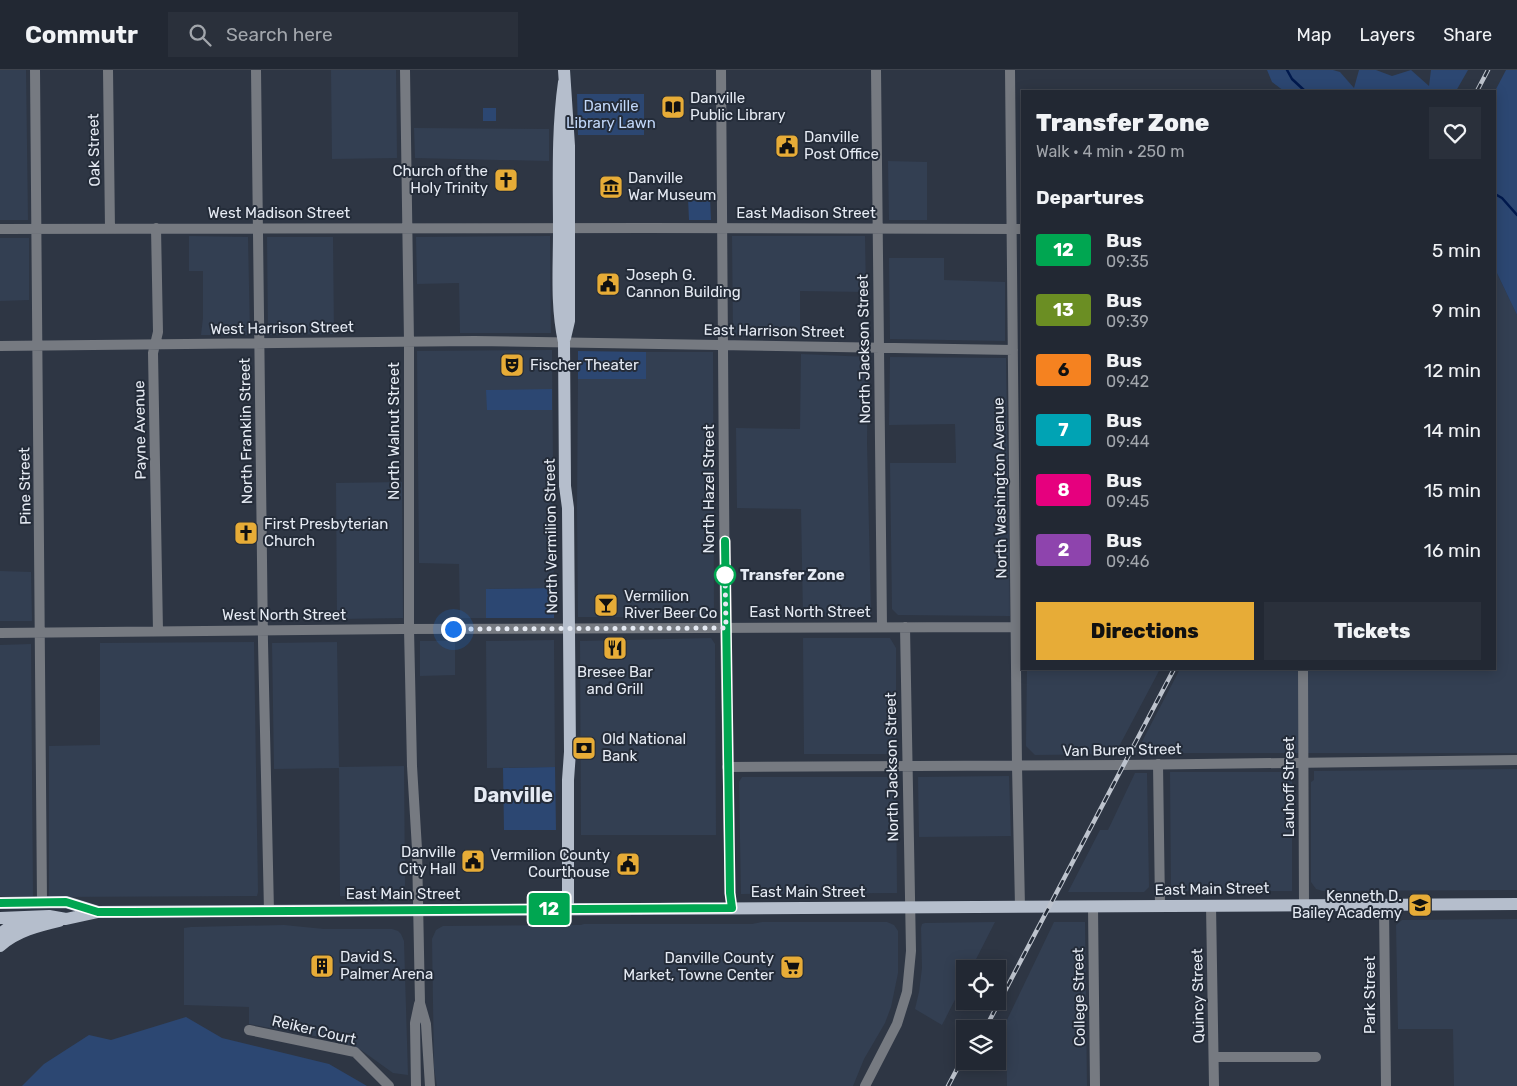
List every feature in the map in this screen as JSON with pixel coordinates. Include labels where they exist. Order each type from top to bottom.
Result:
[{"type":"main road","name":"North Vermilion Street","points":[[564,76],[559,117],[564,228],[559,320],[564,342],[565,486],[568,508],[570,752],[568,780],[568,909]]},
{"type":"main road","name":"East Main Street","points":[[0,903],[66,902],[98,912]]},
{"type":"main road","name":"East Main Street","points":[[0,918],[49,916],[66,919],[98,912],[1517,904]]},
{"type":"main road","points":[[0,934],[12,925],[44,912],[65,910],[98,912]]},
{"type":"main road","points":[[0,946],[8,939],[30,929],[66,919]]},
{"type":"street","name":"Pine Street","points":[[35,70],[42,902]]},
{"type":"street","name":"Oak Street","points":[[108,70],[110,229]]},
{"type":"street","name":"North Franklin Street","points":[[256,70],[263,630],[269,911]]},
{"type":"street","name":"North Walnut Street","points":[[405,70],[409,342],[409,629],[412,766],[417,849],[420,1003]]},
{"type":"street","name":"North Hazel Street","points":[[721,70],[727,767],[732,908]]},
{"type":"street","name":"North Jackson Street","points":[[876,70],[882,627]]},
{"type":"street","name":"North Washington Avenue","points":[[1010,70],[1017,229],[1013,350],[1020,627],[1017,766],[1020,907]]},
{"type":"street","name":"Payne Avenue","points":[[156,228],[158,332],[154,353],[158,631]]},
{"type":"street","name":"West Madison Street","points":[[0,229],[564,228]]},
{"type":"street","name":"East Madison Street","points":[[564,228],[1017,229]]},
{"type":"street","name":"West Harrison Street","points":[[0,346],[564,342]]},
{"type":"street","name":"East Harrison Street","points":[[564,342],[1013,350]]},
{"type":"street","name":"North Jackson Street","points":[[865,1086],[897,1024],[907,992],[911,951],[905,627]]},
{"type":"street","name":"East North Street","points":[[568,629],[1020,627]]},
{"type":"street","name":"West North Street","points":[[0,633],[568,629]]},
{"type":"street","name":"Lauhoff Street","points":[[1303,670],[1304,905]]},
{"type":"street","name":"Van Buren Street","points":[[727,767],[1017,766],[1517,760]]},
{"type":"street","points":[[1158,764],[1160,906]]},
{"type":"street","name":"Quincy Street","points":[[1211,905],[1214,1086]]},
{"type":"street","name":"Park Street","points":[[1384,905],[1386,1086]]},
{"type":"street","name":"College Street","points":[[1093,907],[1095,1086]]},
{"type":"street","points":[[416,1086],[415,1023],[420,1003]]},
{"type":"street","points":[[420,1003],[426,1024],[430,1086]]},
{"type":"street","name":"Reiker Court","points":[[249,1030],[355,1052],[389,1086]]},
{"type":"street","points":[[1214,1057],[1316,1056]]},
{"type":"shaded area","points":[[0,70],[26,70],[28,220],[0,220]]},
{"type":"shaded area","points":[[331,70],[396,70],[397,158],[332,159]]},
{"type":"shaded area","points":[[414,128],[549,129],[549,161],[415,158]]},
{"type":"shaded area","points":[[888,161],[927,162],[927,220],[889,220]]},
{"type":"shaded area","points":[[189,236],[248,237],[250,335],[201,335],[203,271],[189,271]]},
{"type":"shaded area","points":[[550,236],[551,333],[460,333],[459,283],[417,284],[416,237]]},
{"type":"shaded area","points":[[732,236],[865,236],[866,292],[800,291],[800,336],[733,335]]},
{"type":"shaded area","points":[[267,237],[333,237],[334,334],[268,335]]},
{"type":"shaded area","points":[[0,238],[29,238],[29,300],[0,301]]},
{"type":"shaded area","points":[[889,258],[944,258],[944,280],[1005,282],[1005,341],[890,339]]},
{"type":"shaded area","points":[[1496,271],[1517,315],[1517,753],[1136,753],[1179,670],[1496,670]]},
{"type":"shaded area","points":[[552,350],[554,588],[486,589],[486,618],[460,618],[459,564],[419,563],[417,351]]},
{"type":"shaded area","points":[[646,352],[713,352],[714,613],[711,617],[578,617],[578,379],[646,379]]},
{"type":"shaded area","points":[[801,354],[868,357],[867,443],[871,616],[803,616],[801,509],[737,508],[736,428],[800,429]]},
{"type":"shaded area","points":[[890,357],[1006,358],[1010,616],[898,615],[892,609],[890,463],[956,463],[956,458],[955,424],[889,425]]},
{"type":"shaded area","points":[[402,482],[403,618],[337,619],[336,483]]},
{"type":"shaded area","points":[[0,571],[31,572],[32,621],[0,621]]},
{"type":"shaded area","points":[[711,638],[715,644],[716,835],[581,835],[580,641]]},
{"type":"shaded area","points":[[803,638],[890,638],[896,648],[896,754],[804,754]]},
{"type":"shaded area","points":[[554,640],[555,767],[487,768],[486,641]]},
{"type":"shaded area","points":[[420,641],[455,641],[455,675],[420,676]]},
{"type":"shaded area","points":[[254,642],[257,896],[49,897],[49,746],[100,745],[100,643]]},
{"type":"shaded area","points":[[337,642],[339,767],[404,766],[405,885],[399,896],[340,896],[339,768],[274,769],[272,643]]},
{"type":"shaded area","points":[[31,644],[33,896],[0,896],[0,645]]},
{"type":"shaded area","points":[[1027,670],[1159,670],[1115,754],[1035,755],[1026,746]]},
{"type":"shaded area","points":[[1517,769],[1517,890],[1323,891],[1316,889],[1311,882],[1311,782],[1314,780],[1314,771]]},
{"type":"shaded area","points":[[1170,772],[1292,772],[1292,891],[1171,891]]},
{"type":"shaded area","points":[[1135,773],[1147,773],[1149,887],[1144,892],[1068,892],[1100,830],[1108,830]]},
{"type":"shaded area","points":[[1009,776],[1011,836],[919,837],[918,777]]},
{"type":"shaded area","points":[[742,777],[896,777],[897,893],[741,894],[739,782]]},
{"type":"shaded area","points":[[1517,919],[1517,1086],[1454,1086],[1453,1029],[1398,1029],[1396,925],[1402,920]]},
{"type":"shaded area","points":[[762,922],[887,922],[894,925],[898,931],[898,973],[891,1007],[885,1023],[864,1059],[853,1086],[437,1086],[434,1068],[432,939],[436,930],[443,926],[752,924]]},
{"type":"shaded area","points":[[995,922],[976,960],[956,960],[956,998],[942,1025],[915,1009],[922,968],[922,924]]},
{"type":"shaded area","points":[[1054,922],[1085,922],[1087,1086],[1007,1086],[1006,1022]]},
{"type":"shaded area","points":[[284,925],[324,929],[392,929],[401,934],[404,941],[408,1075],[393,1073],[361,1050],[336,1040],[249,1024],[249,1007],[184,1005],[184,928]]},
{"type":"green space","points":[[1267,70],[1333,70],[1340,72],[1354,88],[1359,70],[1376,70],[1392,76],[1411,70],[1429,86],[1431,70],[1468,70],[1457,90],[1283,90],[1272,82]]},
{"type":"green space","points":[[1506,70],[1517,70],[1517,315],[1496,271],[1496,90]]},
{"type":"green space","name":"Danville Library Lawn","points":[[577,94],[644,94],[644,135],[578,135]]},
{"type":"green space","points":[[483,108],[496,108],[496,121],[483,121]]},
{"type":"green space","points":[[710,197],[711,220],[689,220],[688,198]]},
{"type":"green space","points":[[578,351],[646,352],[646,379],[578,379]]},
{"type":"green space","points":[[552,389],[552,410],[487,410],[486,390]]},
{"type":"green space","points":[[554,588],[554,618],[486,618],[486,589]]},
{"type":"green space","points":[[555,767],[556,830],[504,830],[503,768]]},
{"type":"green space","points":[[186,1017],[222,1038],[329,1064],[367,1086],[22,1086],[44,1064],[89,1035],[111,1040]]},
{"type":"waterway","points":[[1287,70],[1292,79],[1304,90]]},
{"type":"waterway","points":[[1496,195],[1502,198],[1517,215]]},
{"type":"railway","points":[[1478,90],[1488,70]]},
{"type":"railway","points":[[990,1020],[1173,670]]},
{"type":"railway","points":[[948,1086],[956,1070]]},
{"type":"bus line","name":"12","points":[[0,903],[66,902],[98,912],[732,908],[727,782],[725,541]]},
{"type":"place","name":"Danville Public Library","points":[[673,107]]},
{"type":"place","name":"Danville Post Office","points":[[787,146]]},
{"type":"place","name":"Church of the Holy Trinity","points":[[506,180]]},
{"type":"place","name":"Danville War Museum","points":[[611,187]]},
{"type":"place","name":"Joseph G. Cannon Building","points":[[608,284]]},
{"type":"place","name":"Fischer Theater","points":[[512,365]]},
{"type":"place","name":"First Presbyterian Church","points":[[246,533]]},
{"type":"place","name":"Transfer Zone","points":[[725,575]]},
{"type":"place","name":"Vermilion River Beer Co","points":[[606,605]]},
{"type":"place","name":"Bresee Bar and Grill","points":[[615,648]]},
{"type":"place","name":"Old National Bank","points":[[584,748]]},
{"type":"place","name":"Danville City Hall","points":[[473,861]]},
{"type":"place","name":"Vermilion County Courthouse","points":[[628,864]]},
{"type":"place","name":"Kenneth D. Bailey Academy","points":[[1420,905]]},
{"type":"place","name":"David S. Palmer Arena","points":[[322,966]]},
{"type":"place","name":"Danville County Market, Towne Center","points":[[792,967]]},
{"type":"district","name":"Danville","points":[[513,795]]},
{"type":"route","points":[[453,629],[726,628],[725,573],[725,575]]}]
